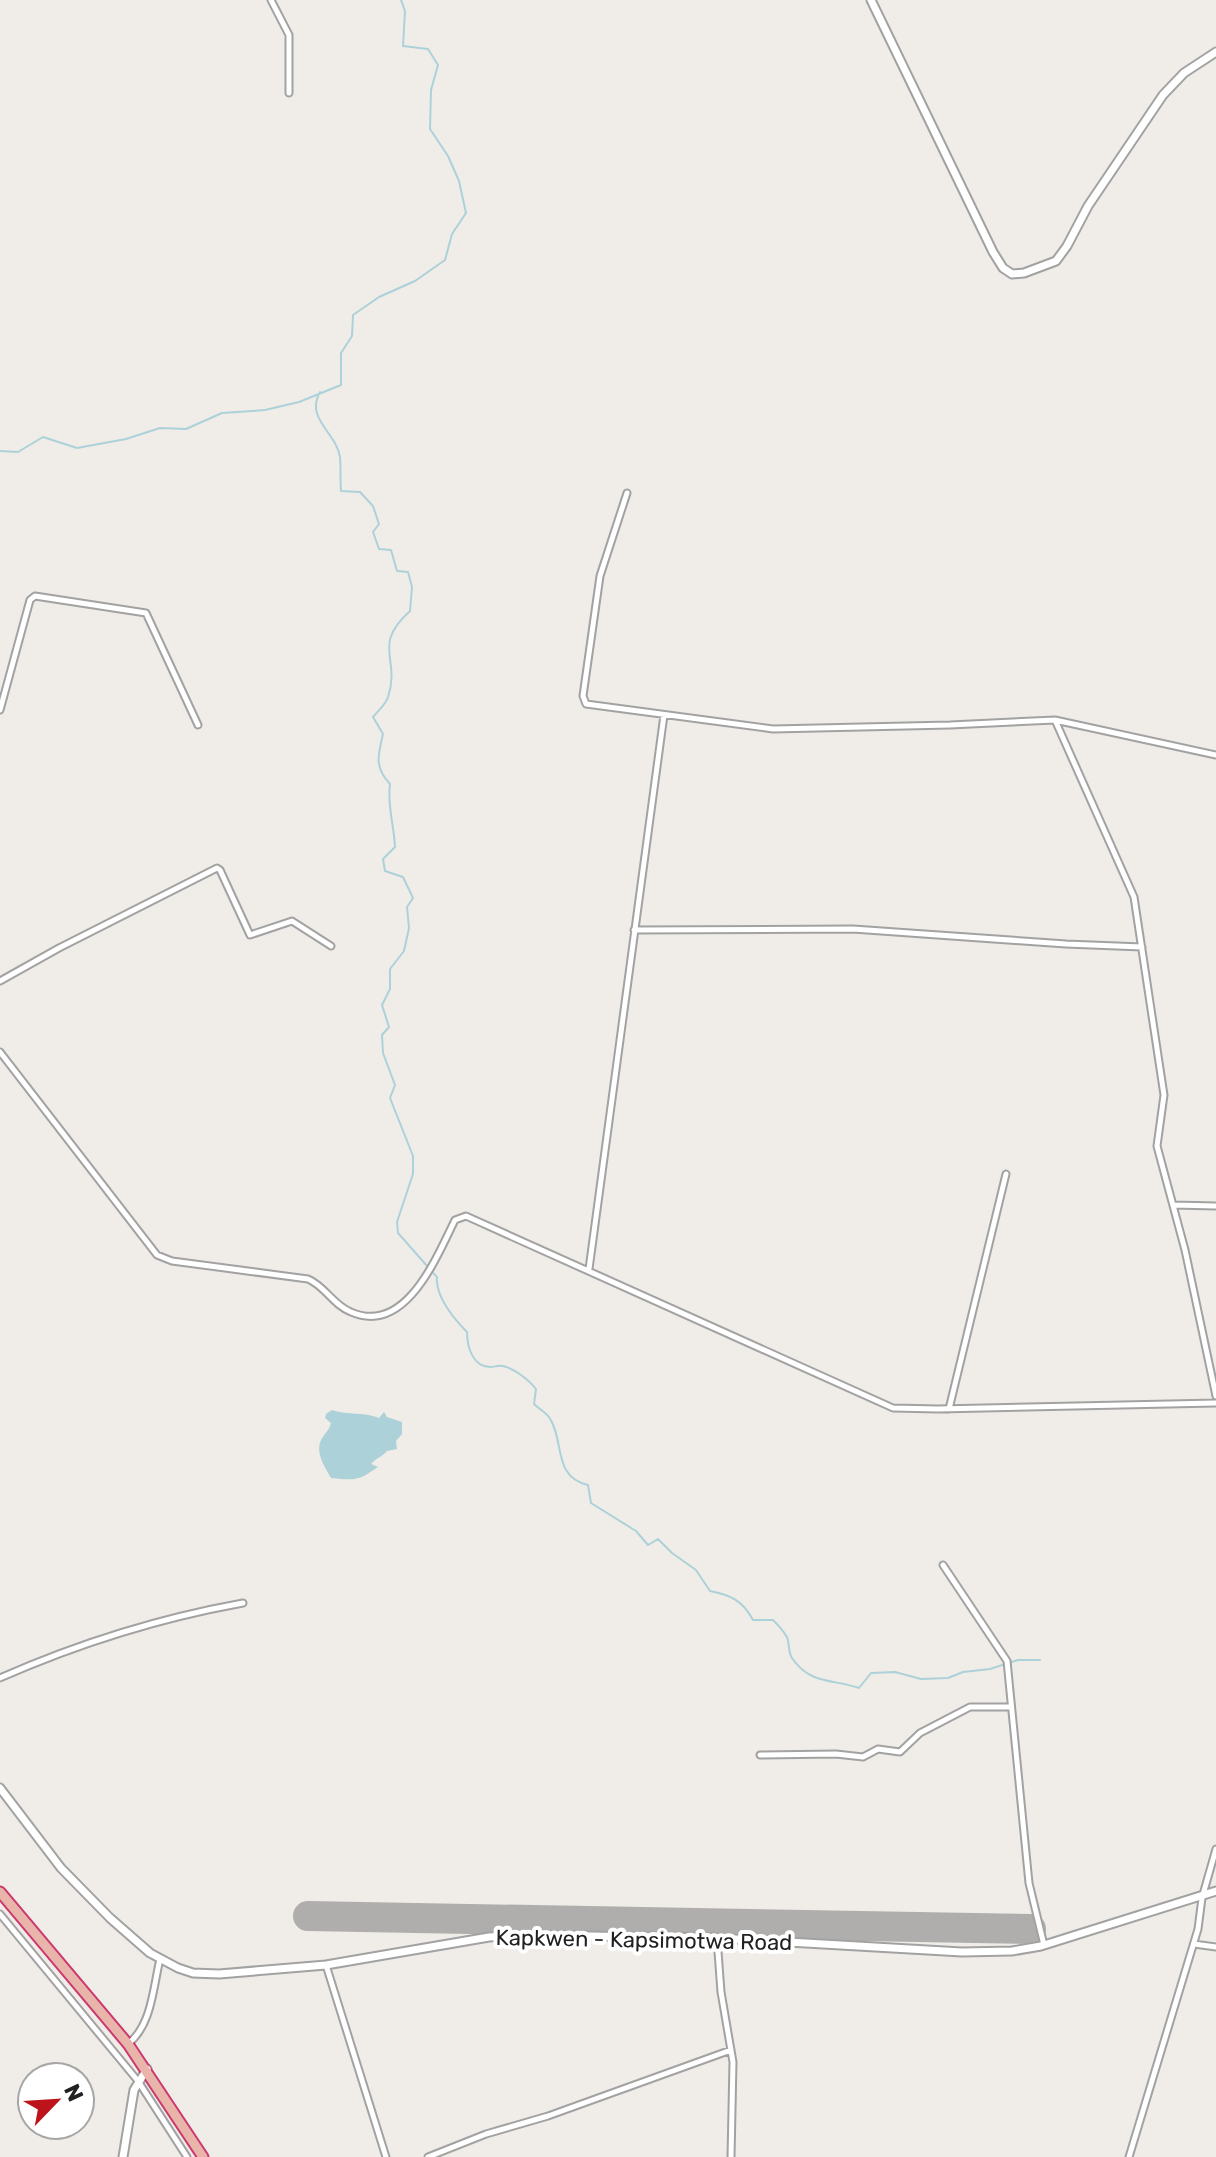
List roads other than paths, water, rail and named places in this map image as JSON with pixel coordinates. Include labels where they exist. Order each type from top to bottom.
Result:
[{"type":"highway","points":[[0,1892],[128,2044],[203,2157]]},
{"type":"street","points":[[271,0],[289,35],[289,93]]},
{"type":"street","points":[[871,0],[993,252],[1003,268],[1012,274],[1024,273],[1056,261],[1088,206],[1163,95],[1184,73],[1216,52]]},
{"type":"street","points":[[627,493],[600,576],[583,696],[586,704],[773,729],[1055,720],[1216,755]]},
{"type":"street","points":[[0,710],[30,600],[35,596],[146,613],[198,725]]},
{"type":"street","points":[[589,1269],[664,715]]},
{"type":"street","points":[[1055,720],[1134,897],[1164,1095],[1157,1146],[1216,1396]]},
{"type":"street","points":[[0,981],[215,869],[220,870],[250,935],[292,921],[331,946]]},
{"type":"street","points":[[634,930],[853,929],[1142,947]]},
{"type":"street","points":[[0,1052],[150,1247],[162,1258],[308,1279],[317,1283],[336,1304],[364,1317],[388,1312],[417,1291],[455,1220],[471,1217],[884,1405],[949,1409],[1216,1403]]},
{"type":"street","points":[[949,1409],[1006,1174]]},
{"type":"street","points":[[1173,1205],[1216,1206]]},
{"type":"street","points":[[943,1565],[1007,1661],[1029,1883],[1044,1945]]},
{"type":"street","points":[[0,1678],[95,1641],[243,1603]]},
{"type":"street","points":[[760,1755],[836,1754],[863,1757],[878,1749],[900,1752],[920,1733],[970,1707],[1010,1707]]},
{"type":"street","name":"Kapkwen - Kapsimotwa Road","points":[[0,1788],[61,1868],[110,1918],[160,1959],[178,1968],[206,1973],[326,1965],[489,1937],[717,1938],[962,1952],[1012,1951],[1044,1945],[1202,1898],[1216,1891]]},
{"type":"street","points":[[1129,2157],[1194,1944],[1202,1898],[1216,1849]]},
{"type":"street","points":[[0,1914],[138,2081],[187,2157]]},
{"type":"street","points":[[717,1938],[721,1992],[731,2050],[731,2157]]},
{"type":"street","points":[[1194,1944],[1216,1947]]},
{"type":"street","points":[[128,2044],[140,2035],[145,2025],[160,1959]]},
{"type":"street","points":[[326,1965],[386,2157]]},
{"type":"street","points":[[428,2157],[731,2050]]},
{"type":"street","points":[[123,2157],[138,2081],[147,2069]]},
{"type":"water","points":[[332,1410],[379,1418],[384,1412],[387,1417],[402,1422],[402,1434],[396,1441],[397,1449],[387,1451],[375,1460],[371,1464],[378,1467],[360,1478],[331,1478],[319,1445],[331,1423],[325,1418],[326,1414]]},
{"type":"waterway","points":[[0,451],[18,452],[43,437],[77,448],[126,439],[160,428],[186,429],[222,413],[265,410],[299,402],[341,385],[341,353],[352,336],[353,315],[379,297],[415,281],[445,260],[452,234],[466,213],[459,181],[448,156],[430,129],[431,90],[438,65],[428,49],[403,46],[405,11],[401,0]]},
{"type":"waterway","points":[[320,392],[316,410],[340,457],[341,491],[360,492],[373,506],[379,524],[373,532],[379,549],[391,550],[397,571],[408,572],[412,587],[410,611],[398,623],[389,643],[391,684],[388,697],[373,717],[383,734],[379,760],[381,772],[390,784],[395,847],[383,859],[385,871],[403,877],[413,898],[407,907],[409,928],[404,951],[390,969],[390,989],[382,1005],[389,1027],[382,1035],[383,1053],[395,1085],[390,1098],[413,1156],[413,1174],[397,1222],[398,1233],[428,1267]]},
{"type":"waterway","points":[[432,1272],[437,1277],[446,1307],[467,1332],[475,1360],[484,1366],[501,1366],[512,1370],[536,1389],[534,1404],[549,1417],[564,1466],[577,1481],[588,1485],[591,1503],[636,1531],[648,1545],[658,1539],[696,1570],[710,1591],[736,1600],[753,1620],[773,1620],[787,1637],[792,1658],[807,1673],[859,1688],[871,1673],[895,1672],[921,1679],[948,1678],[1018,1660],[1040,1660]]}]
